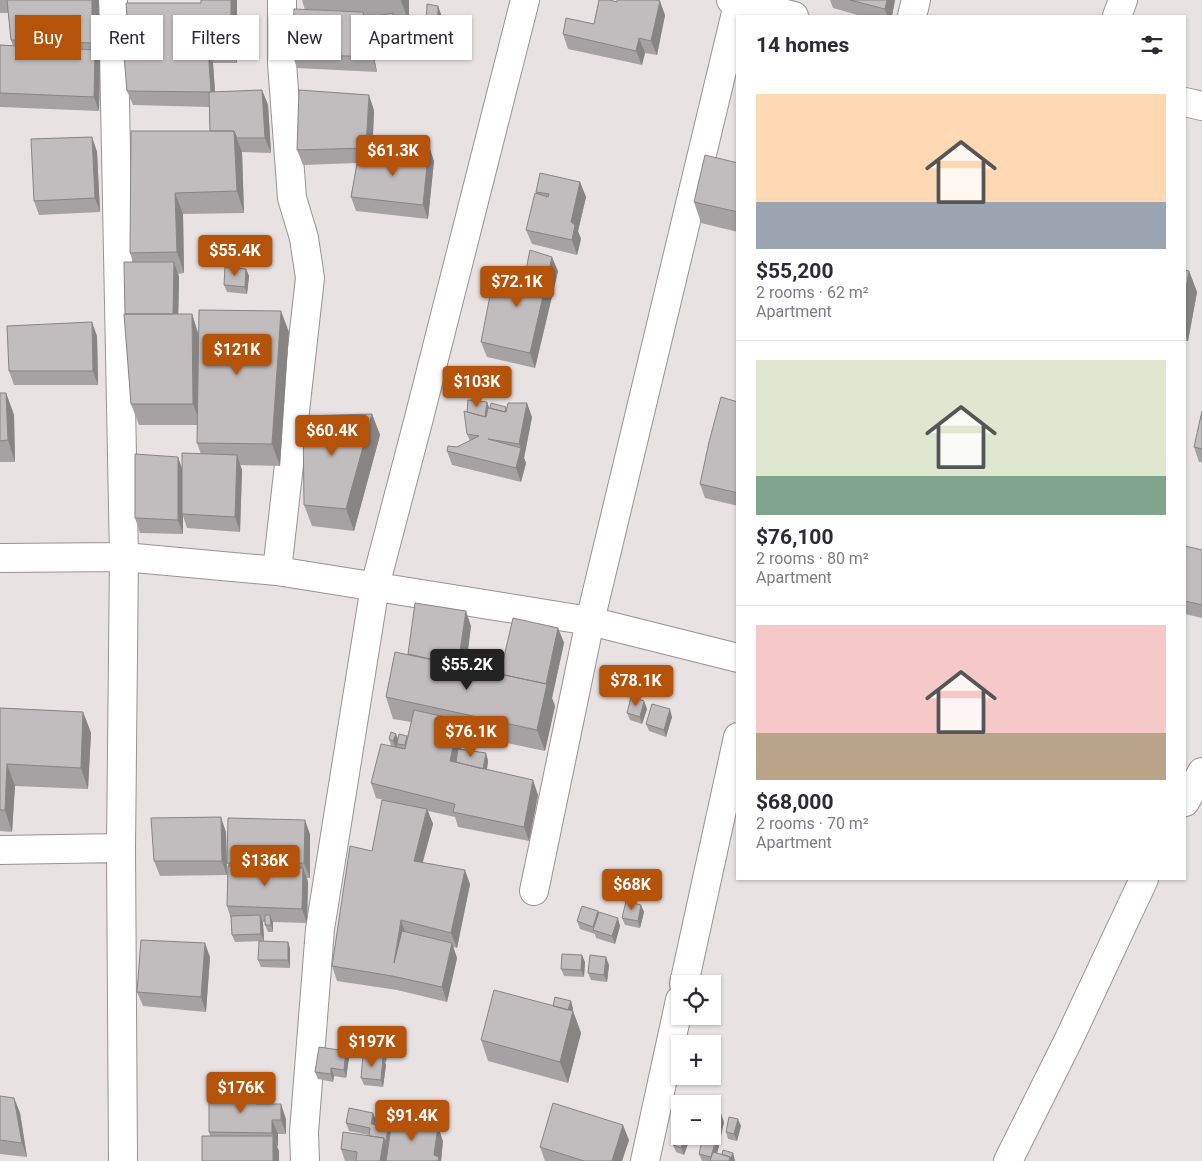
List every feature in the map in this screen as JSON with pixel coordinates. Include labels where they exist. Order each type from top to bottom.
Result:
[{"type":"street","points":[[113,0],[124,557],[121,848],[123,1161]]},
{"type":"street","points":[[276,571],[310,278],[304,238],[292,198],[282,63],[282,0]]},
{"type":"street","points":[[305,1161],[304,1132],[320,929],[375,586],[525,0]]},
{"type":"street","points":[[912,15],[916,0]]},
{"type":"street","points":[[1118,15],[1123,0]]},
{"type":"street","points":[[534,891],[590,620],[736,1],[790,15]]},
{"type":"street","points":[[1186,102],[1202,106]]},
{"type":"street","points":[[0,558],[124,557],[276,571],[590,620],[736,657]]},
{"type":"street","points":[[686,975],[736,747]]},
{"type":"street","points":[[0,850],[121,848]]},
{"type":"street","points":[[1008,1161],[1069,1039],[1144,880]]},
{"type":"street","points":[[645,1161],[675,1025]]},
{"type":"building","points":[[7,0],[92,0],[91,43],[81,43],[81,15],[15,15],[15,40],[11,40]]},
{"type":"building","points":[[201,0],[231,0],[231,15],[173,15],[173,60],[209,60],[211,92],[127,91],[124,60],[163,60],[163,15],[127,15],[126,3],[201,3]]},
{"type":"building","points":[[599,0],[617,2],[617,0],[660,1],[651,41],[639,38],[636,51],[563,34],[566,18],[594,24]]},
{"type":"building","points":[[850,0],[887,0],[885,9]]},
{"type":"building","points":[[427,4],[438,6],[438,15],[426,15]]},
{"type":"building","points":[[294,9],[363,12],[364,15],[351,15],[351,56],[341,56],[341,15],[294,15]]},
{"type":"building","points":[[0,45],[15,46],[15,60],[81,60],[81,49],[91,50],[91,60],[95,60],[94,97],[0,93]]},
{"type":"building","points":[[262,90],[265,138],[237,138],[234,131],[210,131],[209,92]]},
{"type":"building","points":[[299,90],[369,95],[366,148],[297,150]]},
{"type":"building","points":[[131,131],[234,131],[237,191],[175,193],[177,252],[130,253]]},
{"type":"building","points":[[92,137],[95,198],[34,201],[31,139]]},
{"type":"building","points":[[429,146],[423,205],[351,197],[358,158]]},
{"type":"building","points":[[705,155],[736,163],[736,212],[694,202]]},
{"type":"building","points":[[540,173],[580,182],[571,222],[575,225],[572,240],[526,230],[535,193],[548,197],[549,194],[536,192]]},
{"type":"building","points":[[530,250],[552,257],[530,353],[481,342],[492,285],[522,290]]},
{"type":"building","points":[[124,262],[174,262],[173,314],[125,314]]},
{"type":"building","points":[[225,267],[246,269],[245,287],[224,285]]},
{"type":"building","points":[[1186,270],[1189,271],[1186,288]]},
{"type":"building","points":[[199,310],[281,311],[272,444],[197,443]]},
{"type":"building","points":[[124,314],[192,314],[193,404],[131,404]]},
{"type":"building","points":[[92,322],[93,371],[9,371],[7,326]]},
{"type":"building","points":[[0,393],[6,393],[8,440],[0,441]]},
{"type":"building","points":[[721,397],[736,401],[736,493],[700,484]]},
{"type":"building","points":[[468,400],[487,402],[485,417],[467,412]]},
{"type":"building","points":[[491,403],[506,407],[505,412],[490,408]]},
{"type":"building","points":[[508,403],[527,403],[519,444],[488,439],[521,448],[516,468],[447,451],[448,446],[457,447],[479,436],[467,434],[464,411],[486,417],[488,408],[506,412]]},
{"type":"building","points":[[1202,411],[1202,449],[1194,447]]},
{"type":"building","points":[[372,414],[346,509],[304,505],[303,416]]},
{"type":"building","points":[[182,453],[237,455],[235,517],[182,514]]},
{"type":"building","points":[[135,454],[178,457],[178,520],[135,518]]},
{"type":"building","points":[[1186,546],[1202,550],[1202,605],[1186,601]]},
{"type":"building","points":[[415,603],[466,611],[458,665],[408,654]]},
{"type":"building","points":[[513,618],[558,628],[546,684],[500,674]]},
{"type":"building","points":[[395,652],[547,684],[537,730],[386,697]]},
{"type":"building","points":[[631,697],[644,701],[640,717],[627,713]]},
{"type":"building","points":[[652,704],[670,709],[664,730],[646,724]]},
{"type":"building","points":[[0,708],[83,712],[81,768],[7,764],[5,810],[0,810]]},
{"type":"building","points":[[414,710],[459,720],[450,761],[533,780],[524,827],[453,812],[455,804],[371,783],[381,744],[405,749]]},
{"type":"building","points":[[391,732],[396,734],[393,741],[389,739]]},
{"type":"building","points":[[399,734],[407,736],[405,745],[397,744]]},
{"type":"building","points":[[458,749],[486,753],[483,769],[456,762]]},
{"type":"building","points":[[382,800],[427,809],[414,861],[465,870],[451,933],[401,920],[394,963],[402,931],[452,943],[442,987],[332,966],[350,846],[372,851]]},
{"type":"building","points":[[221,817],[222,861],[154,861],[151,818]]},
{"type":"building","points":[[228,818],[305,820],[304,863],[227,863]]},
{"type":"building","points":[[228,866],[303,868],[302,909],[227,906]]},
{"type":"building","points":[[626,901],[641,905],[638,921],[622,918]]},
{"type":"building","points":[[582,906],[598,911],[593,927],[577,921]]},
{"type":"building","points":[[599,912],[618,918],[612,936],[593,930]]},
{"type":"building","points":[[260,915],[261,934],[232,935],[231,916]]},
{"type":"building","points":[[265,915],[270,915],[271,925],[265,925]]},
{"type":"building","points":[[141,940],[205,943],[201,997],[137,992]]},
{"type":"building","points":[[259,941],[288,942],[288,960],[258,960]]},
{"type":"building","points":[[562,954],[582,955],[581,970],[561,969]]},
{"type":"building","points":[[590,955],[606,957],[604,975],[588,973]]},
{"type":"building","points":[[494,990],[573,1011],[560,1062],[481,1040]]},
{"type":"building","points":[[555,997],[571,1001],[568,1010],[553,1006]]},
{"type":"building","points":[[369,1034],[385,1036],[383,1055],[366,1053]]},
{"type":"building","points":[[319,1047],[346,1051],[344,1070],[331,1068],[331,1074],[315,1072]]},
{"type":"building","points":[[363,1055],[383,1057],[381,1080],[361,1078]]},
{"type":"building","points":[[209,1093],[256,1094],[256,1104],[281,1104],[281,1120],[272,1120],[272,1133],[209,1132]]},
{"type":"building","points":[[0,1096],[14,1098],[22,1143],[0,1140]]},
{"type":"building","points":[[553,1103],[623,1125],[612,1161],[584,1161],[540,1147]]},
{"type":"building","points":[[349,1108],[373,1113],[371,1124],[388,1127],[386,1142],[384,1138],[369,1136],[370,1128],[346,1123]]},
{"type":"building","points":[[729,1117],[738,1119],[734,1134],[726,1132]]},
{"type":"building","points":[[392,1120],[438,1126],[434,1155],[439,1157],[438,1161],[386,1161]]},
{"type":"building","points":[[343,1132],[384,1138],[380,1161],[356,1161],[357,1152],[341,1149]]},
{"type":"building","points":[[202,1136],[273,1136],[273,1161],[202,1161]]},
{"type":"building","points":[[701,1145],[714,1145],[711,1157],[699,1154]]},
{"type":"building","points":[[723,1150],[733,1153],[731,1158],[722,1154]]},
{"type":"building","points":[[713,1152],[730,1157],[729,1161],[710,1161]]}]
